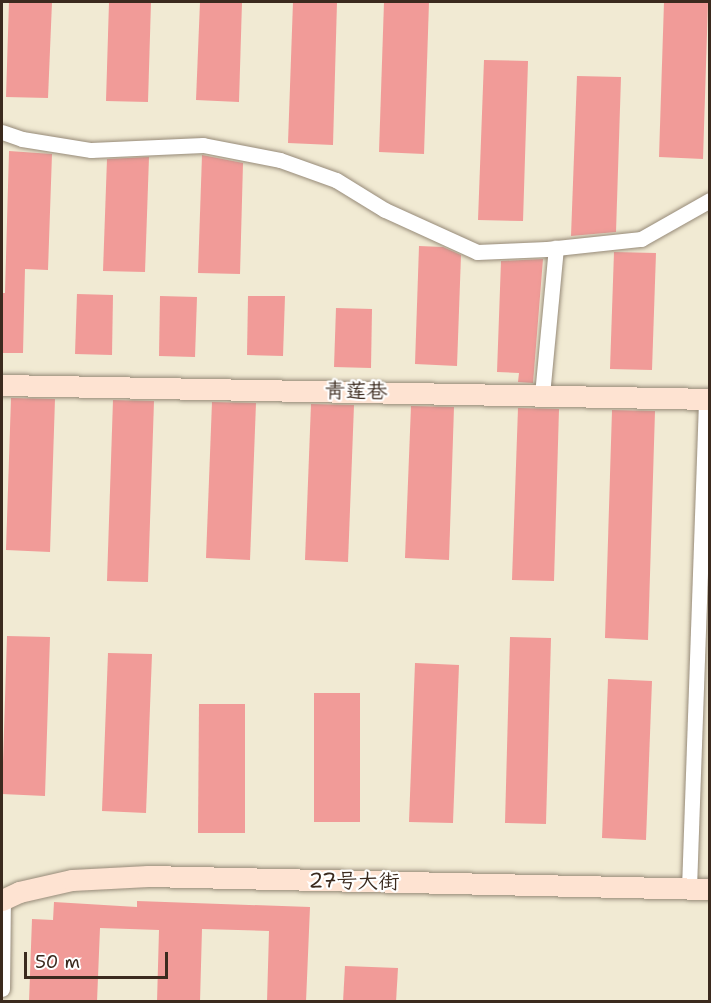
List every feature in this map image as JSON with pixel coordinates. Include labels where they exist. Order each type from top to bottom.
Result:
[{"type":"street","points":[[2,132],[22,139],[91,150],[203,145],[280,159],[336,180],[385,210],[477,252],[556,248],[641,239],[710,200]]},
{"type":"street","points":[[542,395],[556,248]]},
{"type":"street","name":"青莲巷","points":[[2,385],[708,399]]},
{"type":"street","points":[[699,889],[708,399]]},
{"type":"street","name":"27号大街","points":[[2,899],[72,880],[147,876],[699,889]]},
{"type":"street","points":[[2,899],[2,989]]},
{"type":"building","points":[[9,2],[52,2],[48,98],[6,97]]},
{"type":"building","points":[[109,2],[151,2],[148,102],[106,101]]},
{"type":"building","points":[[200,2],[242,2],[239,102],[196,100]]},
{"type":"building","points":[[293,2],[337,2],[333,145],[288,143]]},
{"type":"building","points":[[384,2],[429,2],[424,154],[379,152]]},
{"type":"building","points":[[664,2],[708,2],[703,159],[659,157]]},
{"type":"building","points":[[484,60],[528,61],[523,221],[478,220]]},
{"type":"building","points":[[577,76],[621,77],[616,232],[571,236]]},
{"type":"building","points":[[9,151],[52,154],[48,270],[25,269],[23,353],[2,353],[2,293],[5,293]]},
{"type":"building","points":[[202,155],[243,163],[240,274],[198,273]]},
{"type":"building","points":[[149,157],[145,272],[103,271],[107,159]]},
{"type":"building","points":[[419,246],[443,247],[461,255],[457,366],[415,364]]},
{"type":"building","points":[[614,252],[656,253],[652,370],[610,369]]},
{"type":"building","points":[[543,259],[533,383],[518,382],[519,373],[497,372],[501,261]]},
{"type":"building","points":[[77,294],[113,295],[112,355],[75,354]]},
{"type":"building","points":[[160,296],[197,297],[195,357],[159,356]]},
{"type":"building","points":[[248,296],[285,296],[283,356],[247,355]]},
{"type":"building","points":[[336,308],[372,309],[371,368],[334,367]]},
{"type":"building","points":[[11,398],[55,399],[50,552],[6,550]]},
{"type":"building","points":[[113,400],[154,401],[148,582],[107,581]]},
{"type":"building","points":[[212,402],[256,403],[250,560],[206,558]]},
{"type":"building","points":[[311,404],[354,405],[348,562],[305,560]]},
{"type":"building","points":[[411,406],[454,407],[449,560],[405,558]]},
{"type":"building","points":[[518,408],[559,409],[554,581],[512,580]]},
{"type":"building","points":[[612,410],[655,411],[648,640],[605,638]]},
{"type":"building","points":[[7,636],[50,637],[45,796],[2,794]]},
{"type":"building","points":[[510,637],[551,638],[546,824],[505,823]]},
{"type":"building","points":[[108,653],[152,654],[146,813],[102,811]]},
{"type":"building","points":[[415,663],[459,665],[453,823],[409,822]]},
{"type":"building","points":[[608,679],[652,681],[646,840],[602,838]]},
{"type":"building","points":[[314,693],[360,693],[360,822],[314,822]]},
{"type":"building","points":[[199,704],[245,704],[245,833],[198,833]]},
{"type":"building","points":[[137,901],[310,907],[306,1002],[267,1002],[269,931],[202,929],[200,1002],[157,1002],[159,930],[100,928],[97,1002],[29,1002],[32,919],[53,920],[54,902],[137,907]]},
{"type":"building","points":[[345,966],[398,968],[396,1002],[343,1002]]}]
